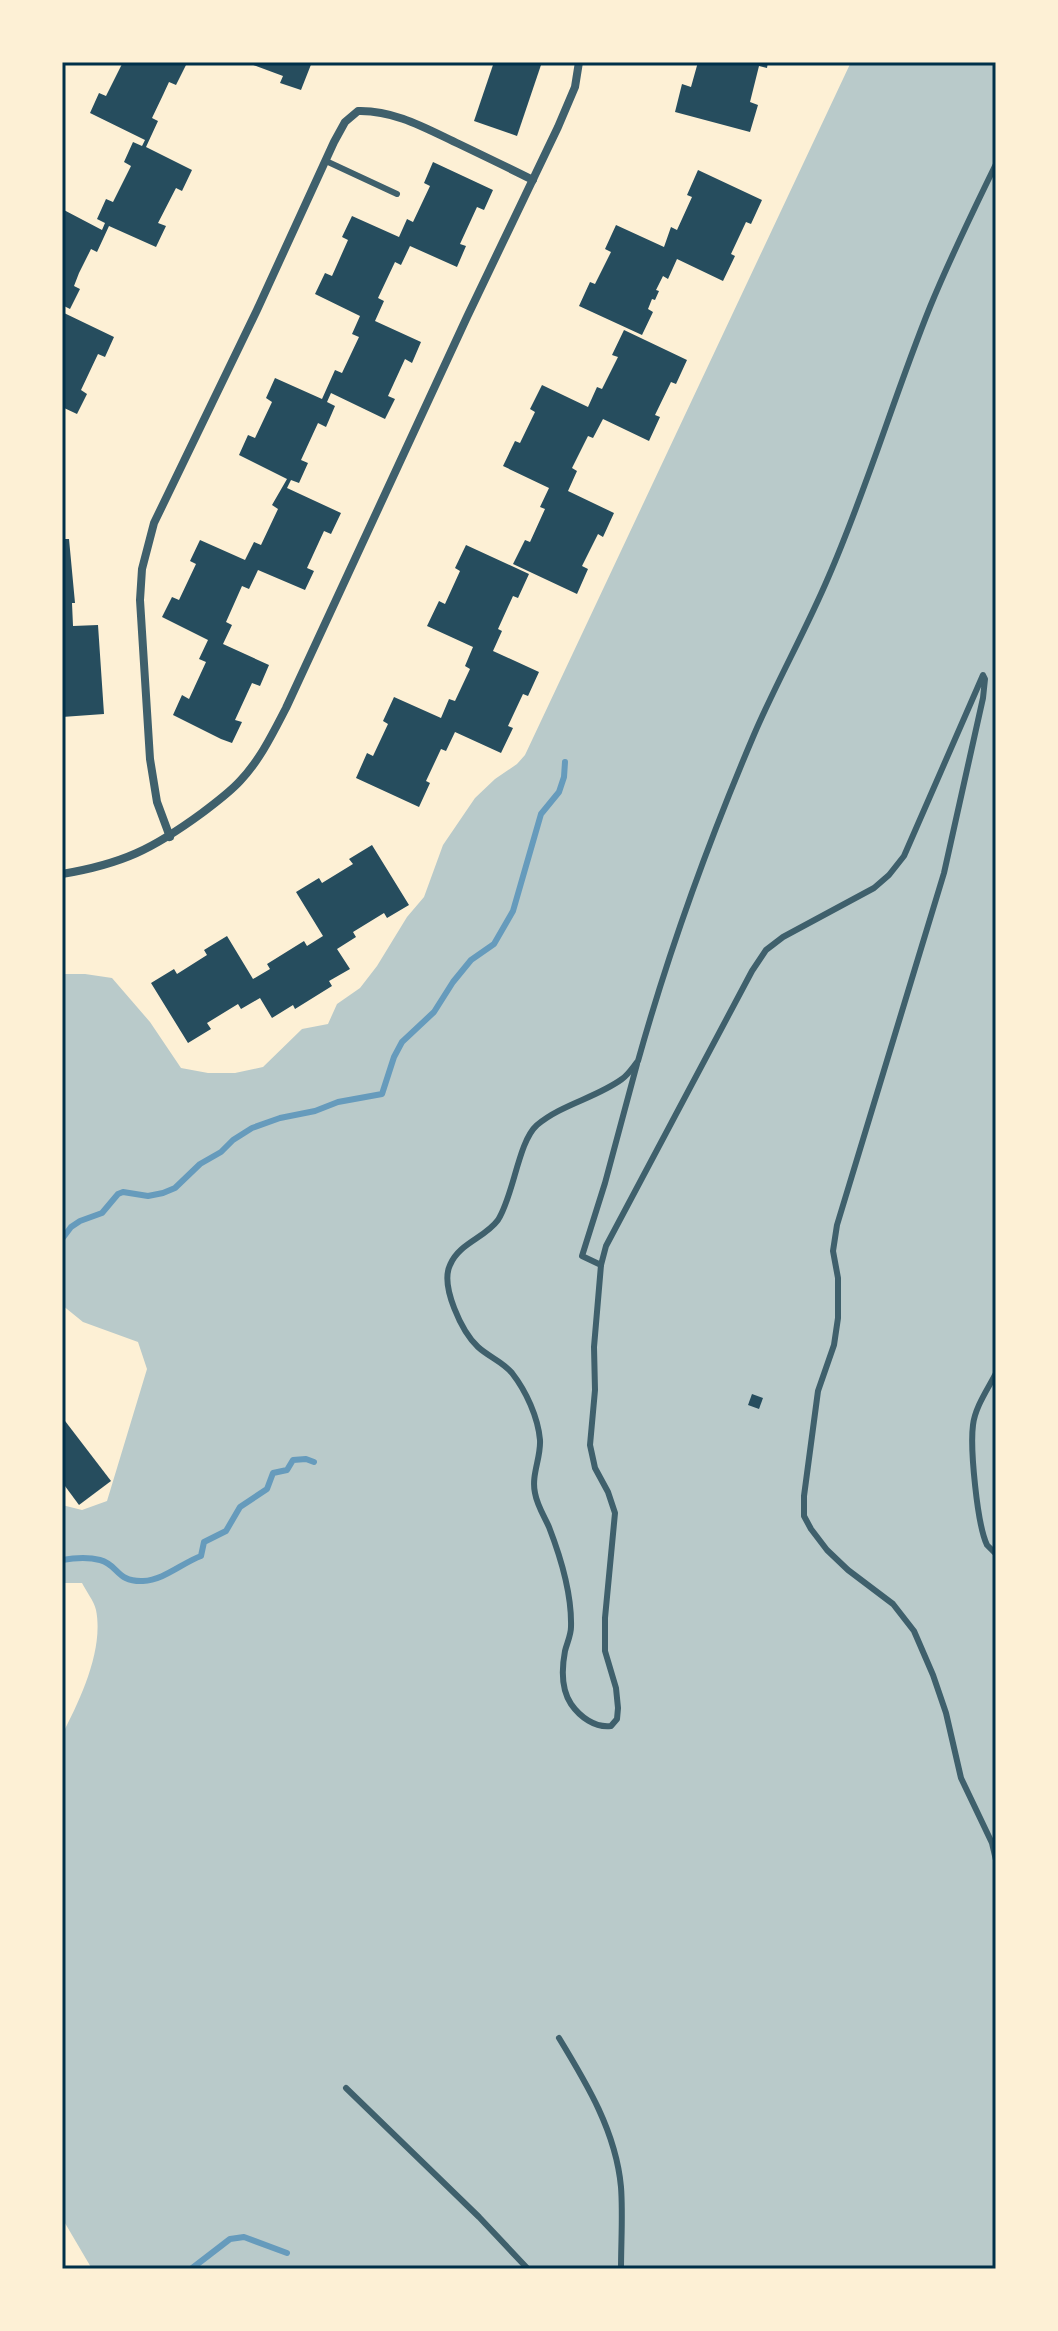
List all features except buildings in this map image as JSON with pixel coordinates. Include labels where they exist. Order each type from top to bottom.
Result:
[{"type":"street","points":[[62,874],[98,868],[147,850],[170,837],[240,781],[265,748],[533,180],[575,87],[579,62]]},
{"type":"street","points":[[170,837],[157,802],[150,759],[140,600],[142,569],[154,523],[345,122],[358,111],[391,114],[533,180]]},
{"type":"lane","points":[[326,161],[397,194]]},
{"type":"lane","points":[[601,1265],[582,1256],[684,909],[754,734],[828,578],[930,308],[996,164]]},
{"type":"lane","points":[[638,1061],[624,1078],[551,1114],[533,1128],[497,1222],[460,1250],[449,1266],[448,1275],[454,1307],[465,1332],[479,1348],[510,1370],[524,1390],[534,1415],[540,1440],[533,1474],[535,1494],[564,1569],[569,1601],[571,1629],[565,1652],[564,1687],[571,1704],[591,1723],[602,1727],[611,1726],[617,1719],[618,1708],[616,1688],[605,1651],[615,1513],[595,1468],[590,1445],[595,1390],[594,1347],[601,1265],[606,1246],[766,950],[783,937],[874,888],[904,856],[983,675],[983,698],[944,873],[837,1225],[833,1251],[838,1278],[838,1318],[834,1345],[818,1391],[804,1516],[827,1550],[893,1604],[914,1631],[946,1713],[961,1778],[992,1843],[996,1860]]},
{"type":"lane","points":[[996,1373],[979,1404],[973,1423],[980,1518],[988,1546],[996,1554]]},
{"type":"lane","points":[[559,2038],[605,2121],[621,2186],[621,2269]]},
{"type":"lane","points":[[346,2088],[528,2269]]},
{"type":"shaded area","points":[[851,62],[996,62],[996,2269],[92,2269],[62,2218],[62,1735],[89,1674],[98,1625],[95,1607],[82,1583],[62,1583],[62,1505],[82,1510],[107,1501],[147,1369],[138,1342],[83,1322],[62,1305],[62,974],[112,978],[150,1022],[181,1068],[208,1073],[235,1073],[263,1067],[302,1029],[328,1024],[337,1004],[360,988],[424,897],[443,845],[475,798],[525,755]]},
{"type":"waterway","points":[[62,1239],[80,1221],[102,1213],[118,1194],[148,1196],[175,1188],[200,1164],[252,1128],[338,1102],[382,1094],[402,1042],[434,1012],[471,960],[494,944],[513,911],[541,814],[559,792],[565,762]]},
{"type":"waterway","points":[[62,1560],[100,1560],[134,1581],[158,1578],[201,1556],[204,1542],[226,1531],[240,1507],[267,1489],[273,1473],[287,1470],[293,1460],[314,1462]]},
{"type":"waterway","points":[[191,2269],[230,2239],[244,2237],[287,2253]]}]
